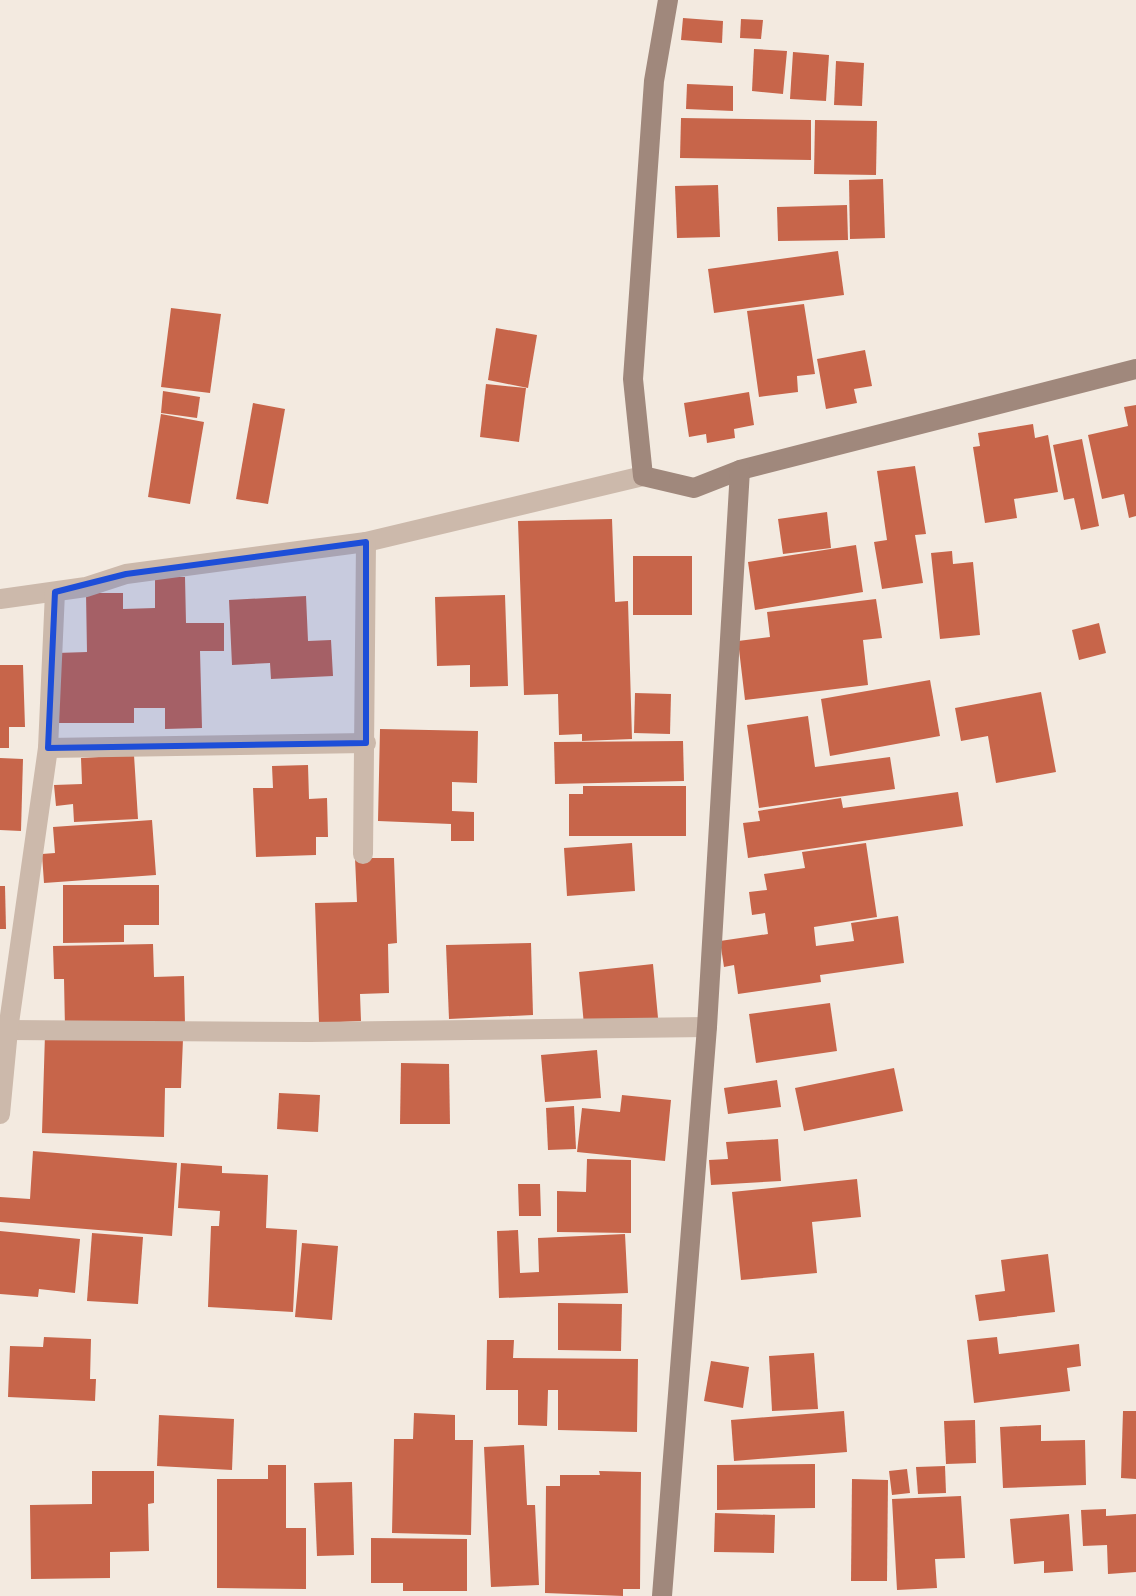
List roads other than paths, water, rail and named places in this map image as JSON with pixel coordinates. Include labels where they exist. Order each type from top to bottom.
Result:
[{"type":"street","points":[[643,476],[633,379],[654,81],[668,0]]},
{"type":"street","points":[[0,599],[86,587],[126,574],[366,542],[643,476],[694,488],[740,470],[1136,369]]},
{"type":"street","points":[[662,1596],[707,1027],[740,470]]},
{"type":"street","points":[[363,854],[366,542]]},
{"type":"street","points":[[0,1114],[8,1030],[48,748],[55,592]]},
{"type":"street","points":[[48,748],[366,743]]},
{"type":"street","points":[[8,1030],[310,1032],[707,1027]]}]
